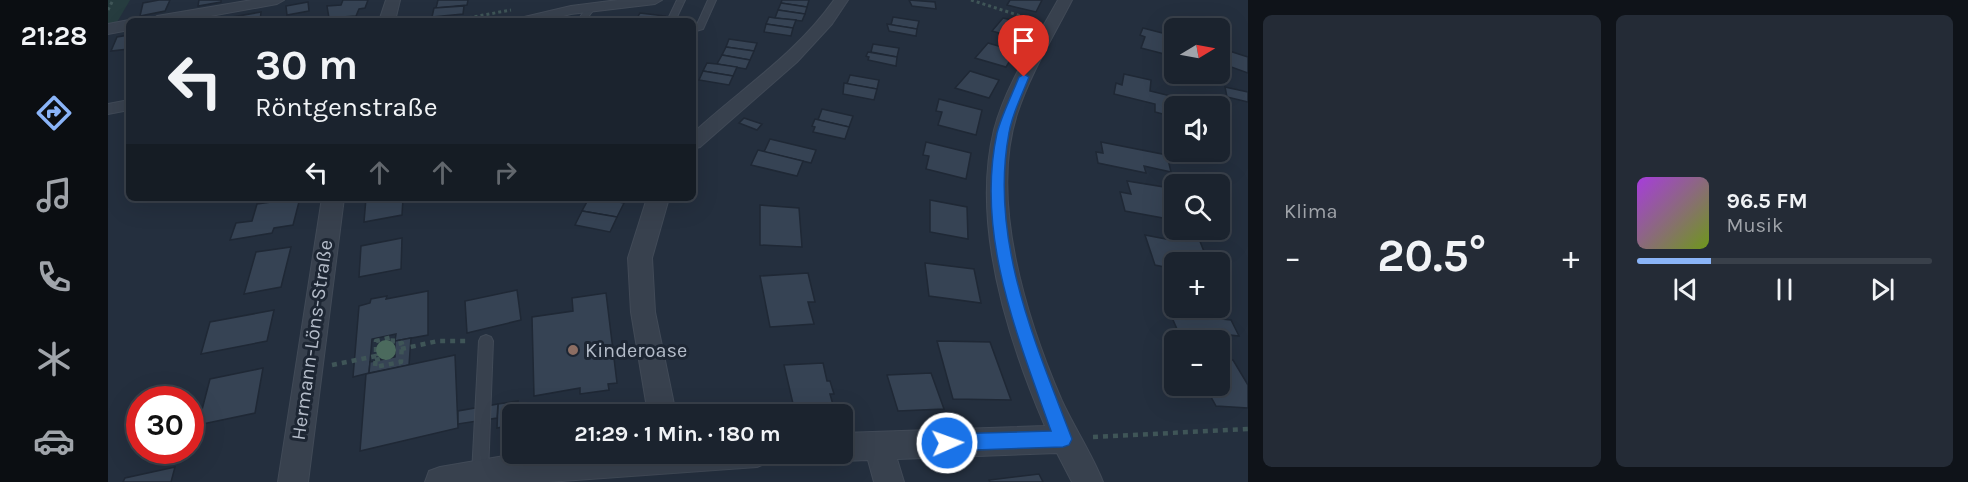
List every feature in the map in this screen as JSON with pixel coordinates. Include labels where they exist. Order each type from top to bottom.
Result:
[{"type":"street","points":[[174,18],[277,0]]},
{"type":"street","points":[[388,18],[393,0]]},
{"type":"street","points":[[521,15],[655,0]]},
{"type":"street","points":[[696,140],[812,39],[831,17],[841,0]]},
{"type":"street","points":[[1065,0],[1024,77],[1003,132],[997,183],[1000,239],[1019,320],[1063,439],[1088,482]]},
{"type":"street","points":[[108,29],[126,26]]},
{"type":"street","name":"Hermann-Löns-Straße","points":[[292,482],[333,201]]},
{"type":"street","points":[[657,201],[640,258],[643,312],[660,404]]},
{"type":"street","points":[[853,446],[1063,439]]},
{"type":"street","points":[[878,445],[888,482]]},
{"type":"street","points":[[440,482],[510,470],[578,464]]},
{"type":"lane","points":[[672,18],[681,0]]},
{"type":"lane","points":[[699,29],[712,0]]},
{"type":"lane","points":[[480,475],[486,341]]},
{"type":"path","points":[[108,10],[113,0]]},
{"type":"path","points":[[971,0],[1051,26]]},
{"type":"path","points":[[486,18],[521,15]]},
{"type":"path","points":[[333,365],[375,358],[392,356],[393,337],[376,341],[375,358],[375,367],[401,362],[402,343],[393,345]]},
{"type":"path","points":[[401,349],[438,341],[486,341]]},
{"type":"path","points":[[1063,439],[1248,429]]},
{"type":"green space","points":[[108,0],[130,0],[116,24],[108,25]]},
{"type":"building","points":[[170,0],[165,11],[140,16],[143,3]]},
{"type":"building","points":[[199,0],[221,0],[221,2],[198,6]]},
{"type":"building","points":[[343,0],[368,0],[365,8],[359,9],[356,16],[329,18],[327,6],[341,5]]},
{"type":"building","points":[[438,0],[468,0],[467,5],[436,8]]},
{"type":"building","points":[[782,0],[809,0],[807,7],[781,3]]},
{"type":"building","points":[[909,0],[935,2],[936,9],[912,6]]},
{"type":"building","points":[[1010,0],[1042,0],[1036,12],[1007,5]]},
{"type":"building","points":[[308,2],[309,11],[287,15],[286,6]]},
{"type":"building","points":[[781,3],[807,7],[805,14],[778,10]]},
{"type":"building","points":[[464,6],[463,14],[432,17],[434,8]]},
{"type":"building","points":[[778,10],[805,14],[802,21],[775,18]]},
{"type":"building","points":[[261,12],[260,18],[227,18]]},
{"type":"building","points":[[640,13],[665,16],[664,18],[637,18]]},
{"type":"building","points":[[769,17],[796,20],[793,28],[766,24]]},
{"type":"building","points":[[893,17],[919,21],[917,29],[891,25]]},
{"type":"building","points":[[1003,18],[1029,24],[1021,39],[992,31]]},
{"type":"building","points":[[766,24],[793,28],[791,36],[764,32]]},
{"type":"building","points":[[887,24],[917,29],[916,36],[889,31]]},
{"type":"building","points":[[1143,28],[1164,33],[1164,54],[1141,48],[1145,37],[1140,35]]},
{"type":"building","points":[[126,36],[126,49],[111,51],[117,37]]},
{"type":"building","points":[[729,39],[757,43],[754,51],[726,47]]},
{"type":"building","points":[[988,43],[1016,51],[1006,67],[975,58]]},
{"type":"building","points":[[873,44],[899,48],[897,57],[871,52]]},
{"type":"building","points":[[726,47],[754,51],[750,60],[722,55]]},
{"type":"building","points":[[1230,51],[1248,57],[1248,73],[1230,67]]},
{"type":"building","points":[[868,52],[897,57],[896,66],[868,60],[869,57],[866,56]]},
{"type":"building","points":[[722,55],[750,60],[746,69],[717,64]]},
{"type":"building","points":[[707,63],[737,67],[733,76],[703,71]]},
{"type":"building","points":[[703,71],[733,76],[729,85],[699,80]]},
{"type":"building","points":[[970,71],[999,80],[989,98],[955,88]]},
{"type":"building","points":[[1124,74],[1151,80],[1150,91],[1171,96],[1164,96],[1164,114],[1155,112],[1155,104],[1114,94],[1116,83],[1122,85]]},
{"type":"building","points":[[850,75],[879,80],[877,89],[847,84]]},
{"type":"building","points":[[844,83],[877,89],[874,100],[843,94]]},
{"type":"building","points":[[1225,87],[1248,92],[1248,102],[1230,96],[1227,96]]},
{"type":"building","points":[[939,99],[982,110],[976,135],[938,125],[942,112],[936,111]]},
{"type":"building","points":[[822,109],[853,116],[849,127],[818,120]]},
{"type":"building","points":[[744,118],[762,124],[757,130],[739,123]]},
{"type":"building","points":[[815,119],[849,127],[845,139],[813,132],[815,127],[812,126]]},
{"type":"building","points":[[770,139],[816,150],[811,163],[764,152]]},
{"type":"building","points":[[926,142],[971,153],[966,179],[926,169],[929,156],[923,155]]},
{"type":"building","points":[[1101,142],[1164,154],[1164,162],[1169,162],[1171,172],[1144,166],[1146,173],[1098,163],[1096,152],[1103,153]]},
{"type":"building","points":[[758,150],[803,161],[797,176],[751,165]]},
{"type":"building","points":[[1127,181],[1164,187],[1164,218],[1125,211],[1120,192],[1131,194]]},
{"type":"building","points":[[930,200],[967,207],[968,239],[930,232]]},
{"type":"building","points":[[299,201],[293,225],[274,228],[272,233],[230,240],[236,223],[252,221],[257,204]]},
{"type":"building","points":[[366,201],[403,201],[402,215],[364,222]]},
{"type":"building","points":[[587,201],[624,203],[617,217],[582,211]]},
{"type":"building","points":[[760,205],[799,208],[802,247],[760,245]]},
{"type":"building","points":[[582,211],[617,217],[610,232],[575,225]]},
{"type":"building","points":[[1145,235],[1164,240],[1199,240],[1204,252],[1164,252],[1164,267],[1155,265]]},
{"type":"building","points":[[402,238],[401,269],[359,277],[361,246]]},
{"type":"building","points":[[291,247],[281,287],[244,294],[256,252]]},
{"type":"building","points":[[925,263],[974,269],[981,303],[929,296]]},
{"type":"building","points":[[808,273],[815,302],[808,302],[814,324],[770,327],[760,276]]},
{"type":"building","points":[[517,290],[521,320],[467,333],[465,301]]},
{"type":"building","points":[[428,291],[428,335],[395,341],[396,334],[372,339],[369,373],[353,377],[359,306],[370,303],[371,299],[387,296],[386,299]]},
{"type":"building","name":"Kinderoase","points":[[606,293],[617,383],[608,384],[609,390],[580,394],[580,388],[534,396],[532,317],[573,311],[572,298]]},
{"type":"building","points":[[274,310],[267,341],[201,354],[210,322]]},
{"type":"building","points":[[1172,318],[1221,318],[1231,320],[1239,336],[1230,335],[1230,330],[1177,329]]},
{"type":"building","points":[[411,338],[409,365],[369,373],[370,362],[395,357],[395,341]]},
{"type":"building","points":[[937,341],[990,342],[1011,400],[953,399]]},
{"type":"building","points":[[455,355],[458,428],[360,451],[366,374]]},
{"type":"building","points":[[1230,360],[1233,360],[1248,385],[1248,408],[1216,406],[1210,396],[1230,396]]},
{"type":"building","points":[[823,363],[827,381],[830,381],[834,394],[830,394],[833,404],[793,404],[784,365]]},
{"type":"building","points":[[263,368],[255,413],[204,424],[204,402],[210,379]]},
{"type":"building","points":[[931,373],[944,409],[898,411],[887,375]]},
{"type":"building","points":[[518,401],[518,404],[502,404],[502,427],[497,428],[498,404]]},
{"type":"building","points":[[498,404],[497,418],[458,424],[458,411]]},
{"type":"building","points":[[175,467],[171,482],[123,482],[125,478]]},
{"type":"building","points":[[1039,474],[1043,482],[990,482],[989,480]]},
{"type":"place","name":"Kinderoase","points":[[573,350]]},
{"type":"route","points":[[947,443],[1063,439],[1019,320],[1000,239],[997,183],[1003,132],[1024,77]]}]
